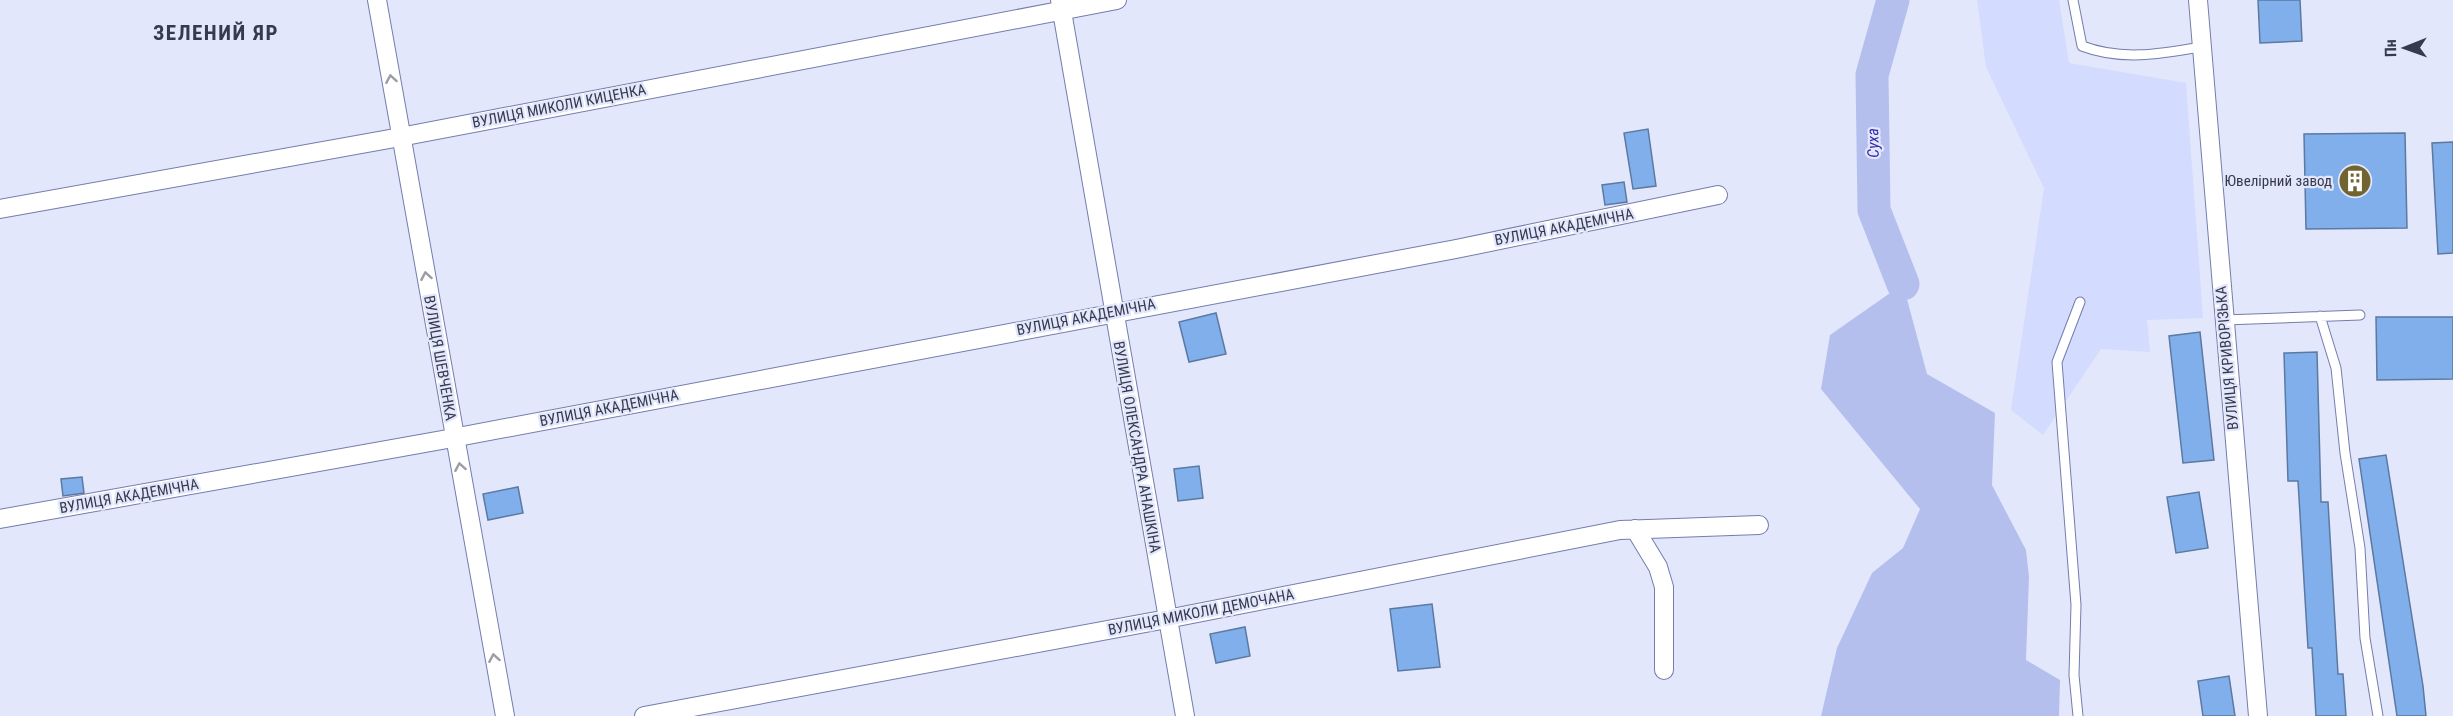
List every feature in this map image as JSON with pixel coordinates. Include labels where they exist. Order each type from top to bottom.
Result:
[{"type":"street","name":"ВУЛИЦЯ ШЕВЧЕНКА","points":[[377,0],[505,716]]},
{"type":"street","name":"ВУЛИЦЯ МИКОЛИ КИЦЕНКА","points":[[0,208],[401,136],[1061,5],[1117,0]]},
{"type":"street","name":"ВУЛИЦЯ КРИВОРІЗЬКА","points":[[2198,0],[2258,716]]},
{"type":"street","name":"ВУЛИЦЯ ОЛЕКСАНДРА АНАШКІНА","points":[[1061,5],[1185,716]]},
{"type":"street","name":"ВУЛИЦЯ АКАДЕМІЧНА","points":[[0,519],[434,441],[1114,311],[1456,249],[1718,195]]},
{"type":"street","name":"ВУЛИЦЯ МИКОЛИ ДЕМОЧАНА","points":[[644,716],[1167,619],[1620,530],[1759,525]]},
{"type":"street","points":[[1635,529],[1658,567],[1664,587],[1664,670]]},
{"type":"lane","points":[[2073,0],[2082,46],[2099,52],[2148,56],[2201,47]]},
{"type":"lane","points":[[2078,716],[2074,675],[2076,605],[2057,362],[2080,302]]},
{"type":"lane","points":[[2224,320],[2360,315]]},
{"type":"lane","points":[[2320,316],[2336,368],[2345,453],[2360,548],[2365,638],[2378,716]]},
{"type":"shaded area","points":[[1977,0],[2059,0],[2069,63],[2186,83],[2203,318],[2147,320],[2150,352],[2101,349],[2043,435],[2011,410],[2044,188],[1986,67]]},
{"type":"shaded area","points":[[1903,284],[1927,374],[1995,413],[1992,485],[2026,550],[2029,577],[2026,660],[2060,680],[2059,716],[1821,716],[1837,648],[1872,573],[1903,548],[1920,509],[1821,389],[1830,335]]},
{"type":"building","points":[[2258,0],[2300,0],[2302,41],[2260,43]]},
{"type":"building","points":[[1648,129],[1656,186],[1633,189],[1624,133]]},
{"type":"building","name":"Ювелірний завод","points":[[2405,133],[2407,228],[2306,229],[2304,134]]},
{"type":"building","points":[[2453,142],[2453,253],[2438,254],[2432,143]]},
{"type":"building","points":[[1624,182],[1627,202],[1605,205],[1602,185]]},
{"type":"building","points":[[1216,313],[1226,354],[1189,362],[1179,322]]},
{"type":"building","points":[[2376,317],[2453,317],[2453,379],[2377,380]]},
{"type":"building","points":[[2200,332],[2214,460],[2183,463],[2169,336]]},
{"type":"building","points":[[2317,352],[2321,502],[2328,502],[2338,674],[2343,674],[2346,716],[2316,716],[2312,648],[2308,648],[2298,481],[2288,481],[2284,353]]},
{"type":"building","points":[[2386,455],[2426,716],[2397,716],[2359,459]]},
{"type":"building","points":[[1199,466],[1203,498],[1178,501],[1174,469]]},
{"type":"building","points":[[82,477],[84,493],[63,496],[61,479]]},
{"type":"building","points":[[518,487],[523,513],[488,520],[483,494]]},
{"type":"building","points":[[2199,492],[2208,548],[2176,553],[2167,497]]},
{"type":"building","points":[[1432,604],[1440,667],[1398,671],[1390,609]]},
{"type":"building","points":[[1245,627],[1250,656],[1216,663],[1210,634]]},
{"type":"building","points":[[2229,676],[2235,716],[2203,716],[2198,681]]},
{"type":"waterway","name":"Суха","points":[[1893,0],[1872,75],[1874,210],[1903,284]]},
{"type":"place","name":"Ювелірний завод","points":[[2355,181]]},
{"type":"district","name":"ЗЕЛЕНИЙ ЯР","points":[[216,33]]}]
